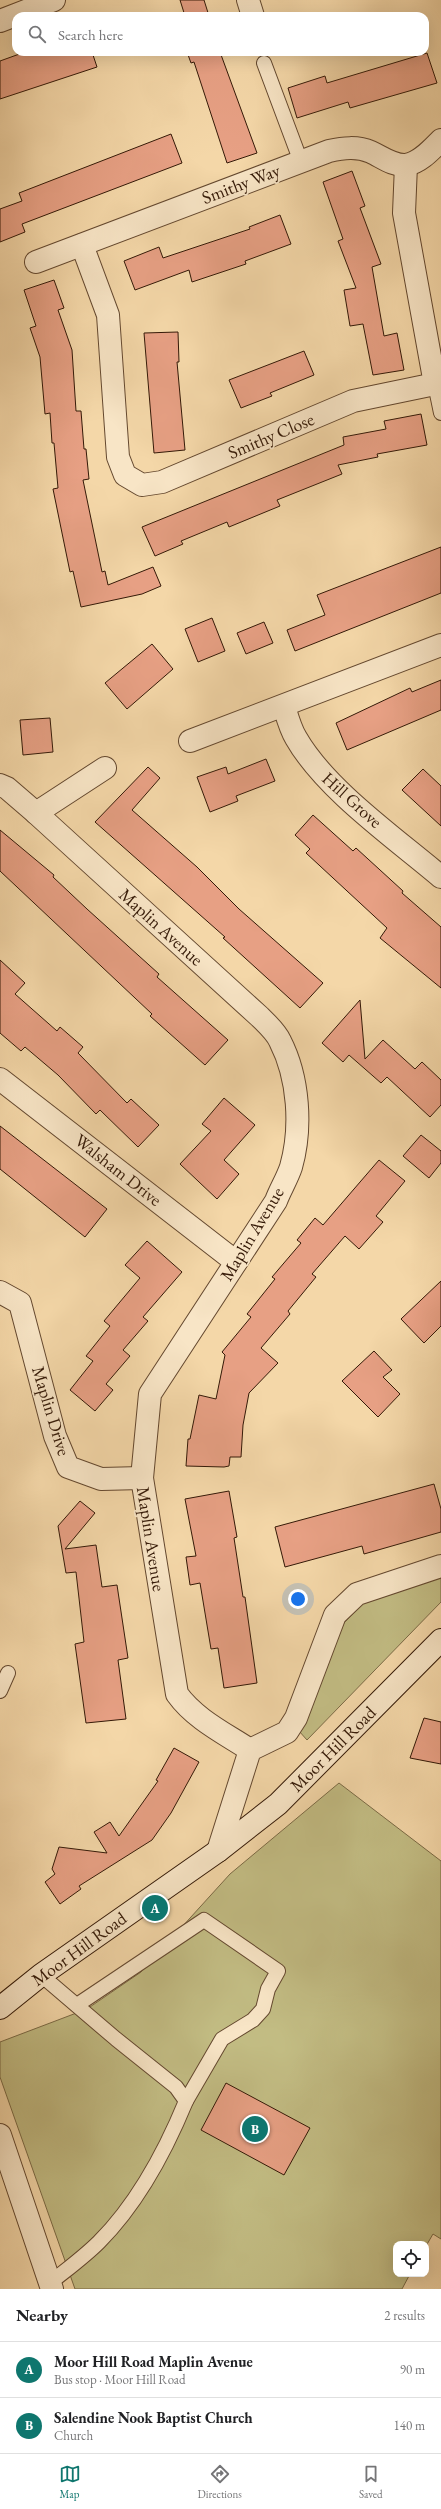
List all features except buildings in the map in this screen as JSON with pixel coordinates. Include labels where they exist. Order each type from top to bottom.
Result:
[{"type":"street","points":[[6,12],[54,0]]},
{"type":"street","points":[[248,0],[252,12]]},
{"type":"street","points":[[435,384],[404,213],[406,165],[423,157],[441,140]]},
{"type":"street","name":"Smithy Way","points":[[36,262],[329,151],[348,147],[370,152],[390,162],[406,165]]},
{"type":"street","name":"Smithy Close","points":[[82,245],[108,315],[118,457],[124,475],[142,485],[162,482],[353,401],[435,384]]},
{"type":"street","points":[[190,742],[441,644]]},
{"type":"street","name":"Hill Grove","points":[[284,706],[295,737],[314,765],[333,785],[441,877]]},
{"type":"street","points":[[36,813],[105,768]]},
{"type":"street","name":"Maplin Avenue","points":[[0,785],[7,788],[36,813],[260,1017],[280,1040],[289,1065],[295,1095],[297,1135],[290,1168],[276,1201],[150,1394],[142,1478],[177,1694],[186,1708],[250,1750]]},
{"type":"street","name":"Walsham Drive","points":[[0,1079],[236,1262]]},
{"type":"street","name":"Maplin Drive","points":[[0,1292],[20,1303],[55,1436],[68,1467],[102,1480],[142,1478]]},
{"type":"street","points":[[218,1850],[250,1750],[287,1732],[296,1718],[335,1615],[357,1594],[441,1566]]},
{"type":"street","name":"Moor Hill Road","points":[[0,2008],[41,1975],[218,1850],[278,1804],[441,1640]]},
{"type":"street","points":[[0,2135],[51,2286]]},
{"type":"lane","points":[[264,63],[301,162]]},
{"type":"lane","points":[[435,384],[441,413]]},
{"type":"lane","points":[[0,1692],[8,1673]]},
{"type":"lane","points":[[51,2286],[99,2242],[133,2202],[171,2138],[186,2101],[222,2039],[253,2020],[263,2009],[268,1989],[278,1971],[204,1920],[77,2005]]},
{"type":"lane","points":[[41,1975],[116,2039],[176,2087],[186,2101]]},
{"type":"shaded area","points":[[441,1576],[441,1602],[307,1740],[299,1731],[344,1623],[364,1602]]},
{"type":"shaded area","points":[[339,1783],[441,1861],[441,2239],[433,2234],[429,2241],[393,2241],[393,2277],[408,2277],[402,2289],[75,2289],[0,2077],[0,2042],[87,2009],[141,1972],[230,1874]]},
{"type":"place","name":"Moor Hill Road Maplin Avenue","points":[[155,1908]]},
{"type":"place","name":"Salendine Nook Baptist Church","points":[[255,2129]]}]
